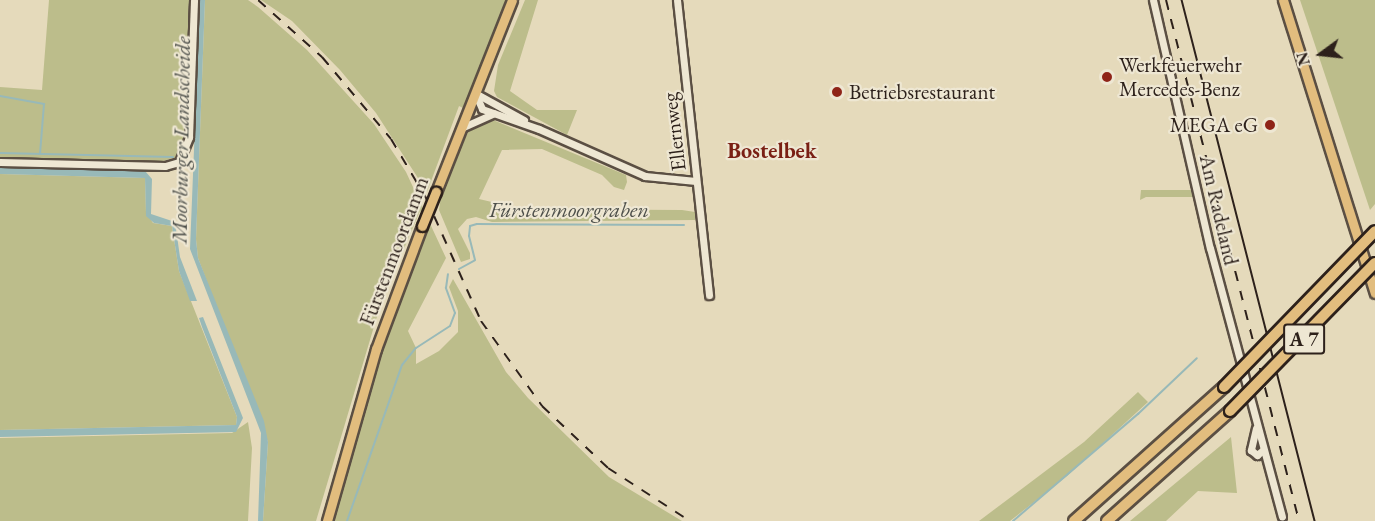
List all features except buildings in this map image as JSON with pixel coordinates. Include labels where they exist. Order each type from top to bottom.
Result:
[{"type":"highway","name":"A 7","points":[[1074,521],[1224,387],[1375,231]]},
{"type":"highway","name":"A 7","points":[[1107,521],[1230,411],[1375,263]]},
{"type":"main road","name":"Fürstenmoordamm","points":[[327,521],[376,349],[512,0]]},
{"type":"main road","points":[[1283,0],[1375,293]]},
{"type":"street","points":[[0,162],[177,163],[185,154],[189,136],[194,0]]},
{"type":"street","name":"Ellernweg","points":[[676,0],[710,295]]},
{"type":"street","name":"Am Radeland","points":[[1153,0],[1210,248],[1257,426],[1263,450],[1257,454],[1251,450],[1257,426]]},
{"type":"street","points":[[475,93],[480,107],[539,129],[645,176],[696,181]]},
{"type":"street","points":[[475,93],[539,129]]},
{"type":"street","points":[[461,129],[495,113]]},
{"type":"street","points":[[1263,450],[1282,517]]},
{"type":"green space","points":[[49,0],[189,0],[187,134],[177,157],[159,162],[0,159],[0,87],[42,90]]},
{"type":"green space","points":[[205,0],[248,0],[258,7],[307,50],[374,124],[406,172],[446,258],[408,331],[416,348],[416,364],[439,351],[458,332],[458,311],[449,287],[453,279],[506,372],[528,398],[609,477],[682,521],[330,521],[386,332],[429,224],[420,211],[381,303],[316,521],[263,521],[268,442],[198,258],[196,239]]},
{"type":"green space","points":[[261,0],[506,0],[463,108],[459,106],[427,192],[376,113],[340,70],[292,21]]},
{"type":"green space","points":[[525,0],[538,0],[510,91],[537,110],[577,110],[567,135],[497,97],[494,91],[498,65]]},
{"type":"green space","points":[[1300,0],[1375,0],[1375,204],[1370,210]]},
{"type":"green space","points":[[493,120],[626,175],[627,182],[624,190],[614,187],[602,175],[542,149],[502,150],[479,199],[496,203],[496,209],[682,210],[695,212],[695,220],[492,222],[476,217],[467,219],[458,229],[470,253],[470,259],[461,262],[439,210],[442,189],[468,132],[478,123]]},
{"type":"green space","points":[[0,174],[145,178],[146,212],[153,223],[172,226],[179,271],[237,417],[236,425],[0,430]]},
{"type":"green space","points":[[1141,190],[1191,190],[1193,197],[1146,197],[1140,200]]},
{"type":"green space","points":[[1138,392],[1148,402],[1067,476],[1010,521],[979,521],[1084,442]]},
{"type":"green space","points":[[248,422],[252,448],[248,521],[0,521],[0,438],[232,433]]},
{"type":"green space","points":[[1231,437],[1237,493],[1198,491],[1166,521],[1130,521]]},
{"type":"water","points":[[200,0],[205,0],[196,239],[198,258],[264,421],[268,442],[263,521],[258,521],[261,433],[190,249]]},
{"type":"water","points":[[0,167],[145,171],[152,179],[151,214],[175,222],[180,257],[197,301],[190,301],[179,271],[172,226],[154,223],[146,216],[145,178],[0,174]]},
{"type":"water","points":[[203,317],[243,418],[236,432],[0,437],[0,430],[236,425],[237,417],[199,318]]},
{"type":"waterway","points":[[0,96],[44,104],[40,154]]},
{"type":"waterway","name":"Moorburger Landscheide","points":[[0,153],[173,157]]},
{"type":"waterway","name":"Fürstenmoorgraben","points":[[459,269],[475,260],[469,236],[470,226],[477,224],[684,225]]},
{"type":"waterway","name":"Fürstenmoorgraben","points":[[347,521],[402,365],[416,348],[450,326],[455,313],[446,288],[448,274]]},
{"type":"waterway","points":[[1013,521],[1138,414],[1197,358]]},
{"type":"tram line","points":[[1182,0],[1315,521]]},
{"type":"railway","points":[[258,0],[322,57],[391,139],[426,198],[481,321],[542,406],[608,468],[690,521]]},
{"type":"railway","points":[[1166,0],[1299,521]]},
{"type":"place","name":"Werkfeuerwehr Mercedes-Benz","points":[[1107,77]]},
{"type":"place","name":"Betriebsrestaurant","points":[[837,92]]},
{"type":"place","name":"MEGA eG","points":[[1270,125]]},
{"type":"district","name":"Bostelbek","points":[[772,151]]}]
